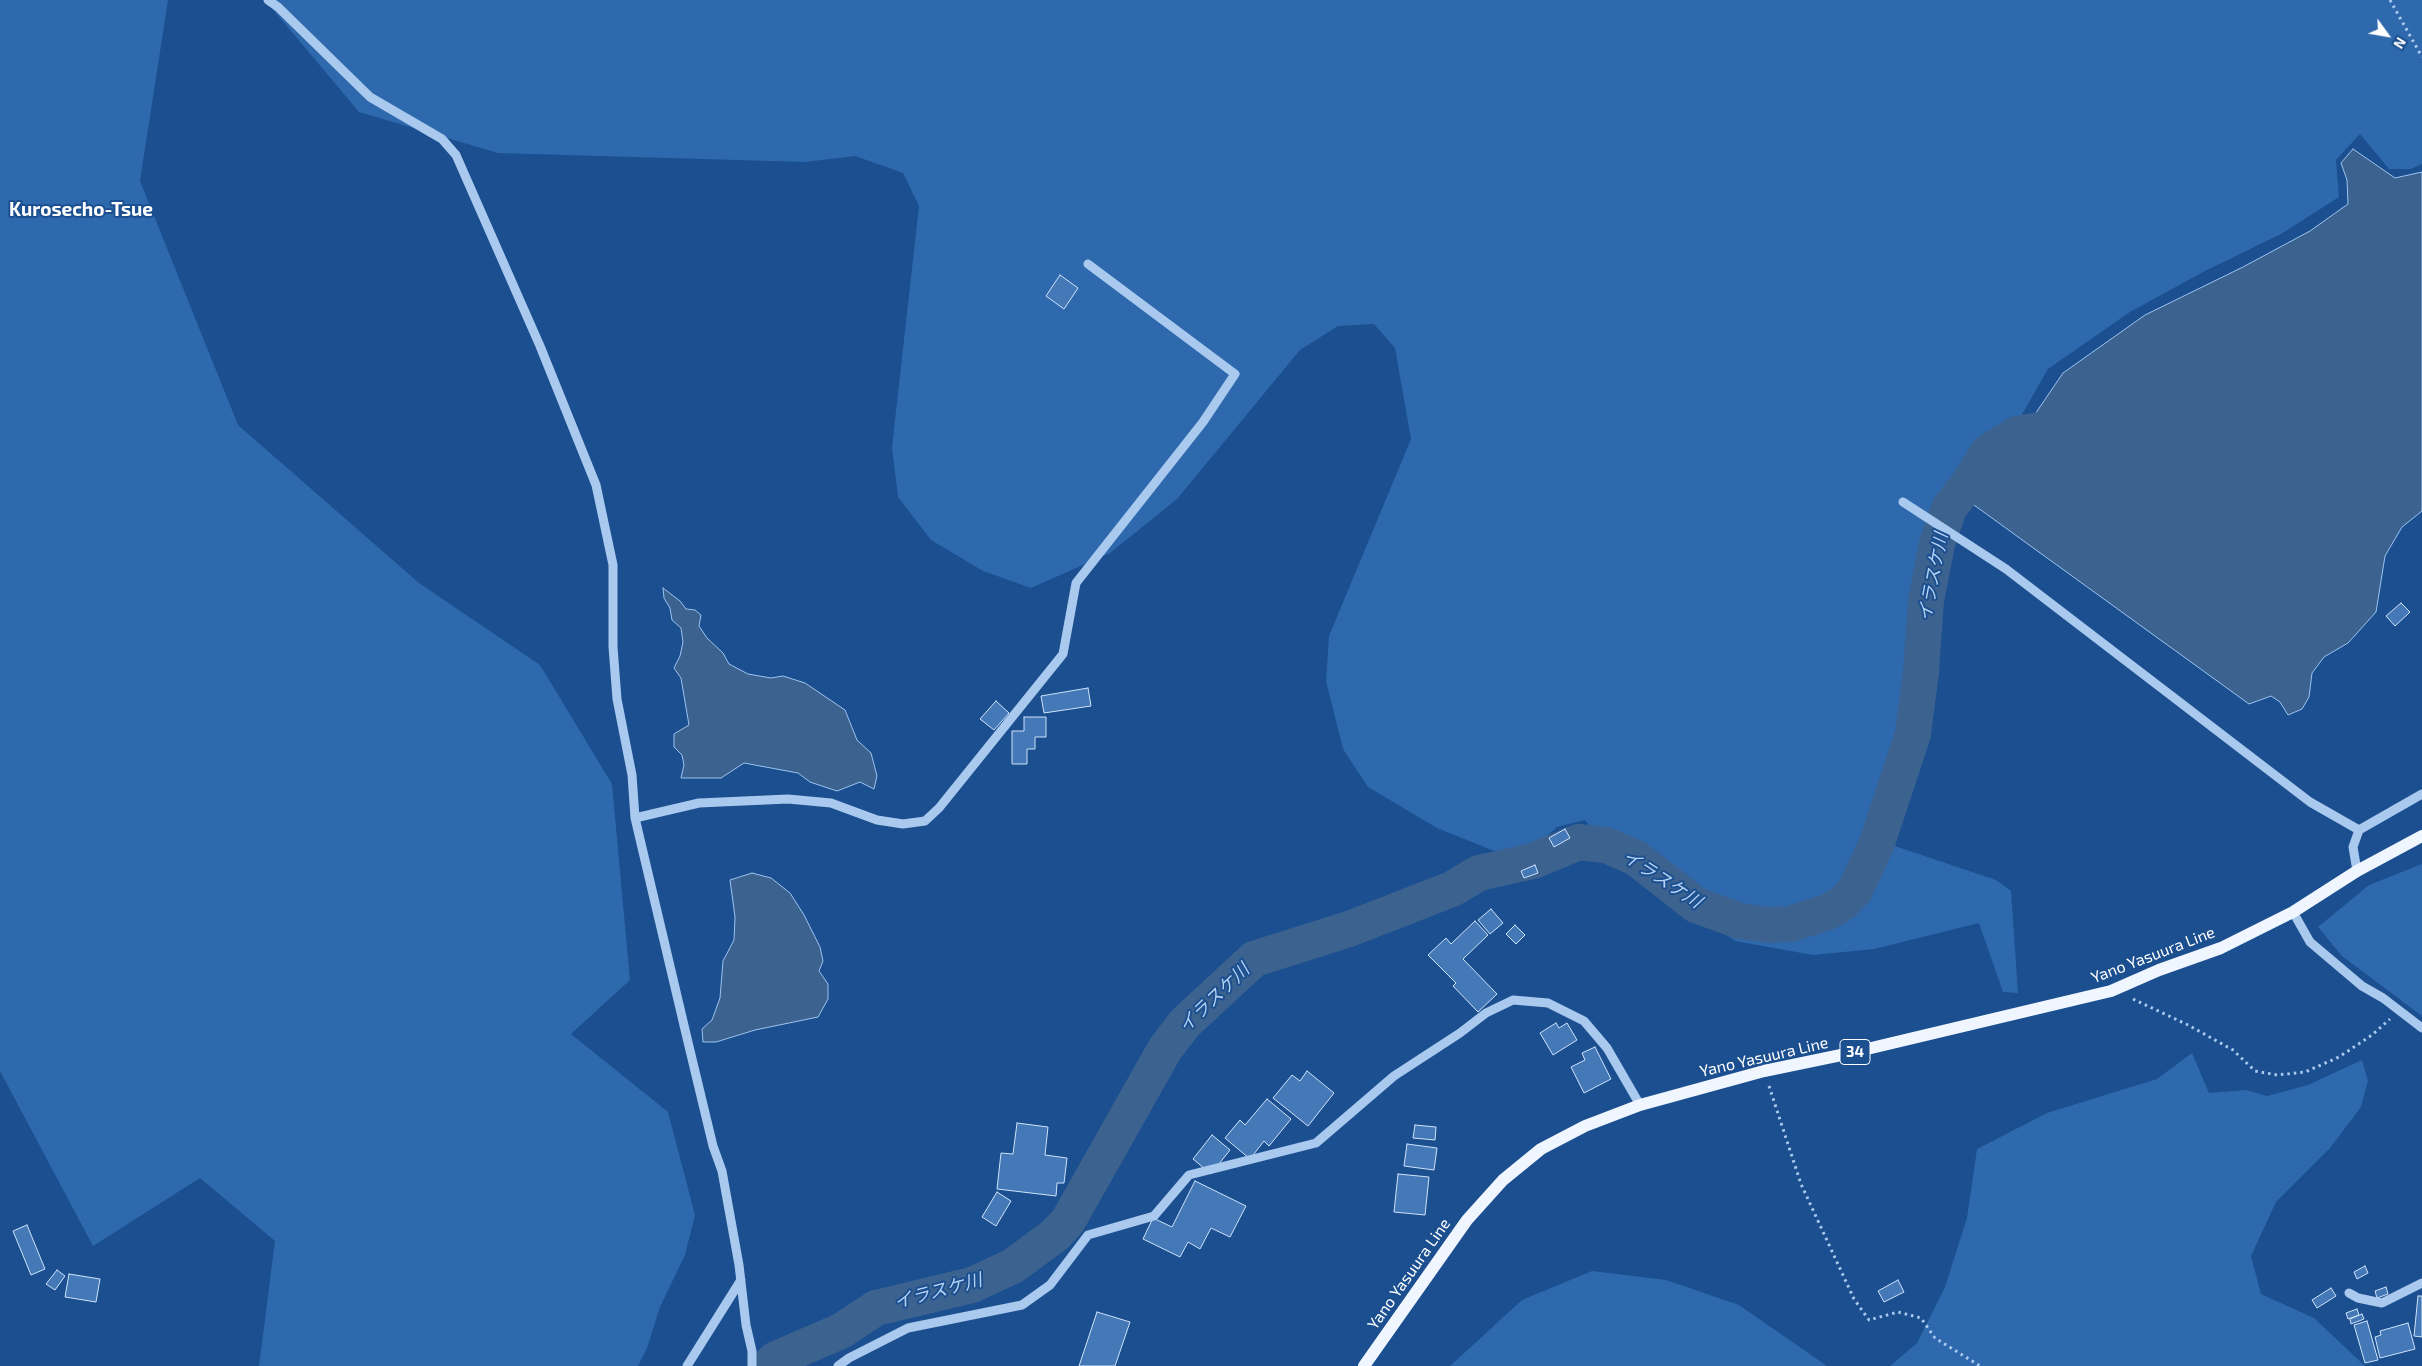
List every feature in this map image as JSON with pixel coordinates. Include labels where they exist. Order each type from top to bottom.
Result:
[{"type":"main road","name":"Yano Yasuura Line","points":[[1364,1366],[1466,1220],[1503,1180],[1541,1149],[1586,1126],[1640,1105],[1764,1071],[1846,1054],[2111,991],[2159,970],[2221,948],[2293,912],[2357,871],[2422,836]]},
{"type":"street","points":[[268,0],[278,7],[370,97],[442,139],[456,155],[466,173],[540,346],[596,486],[613,565],[613,647],[617,699],[632,776],[636,818],[691,1056],[713,1146],[722,1171],[741,1280],[746,1325],[752,1351],[752,1366]]},
{"type":"street","points":[[636,818],[699,803],[788,799],[831,803],[877,820],[903,824],[925,820],[939,808],[1064,654],[1076,583],[1203,422],[1236,374],[1088,264]]},
{"type":"street","points":[[1903,502],[2006,569],[2310,802],[2359,830]]},
{"type":"street","points":[[2357,871],[2353,847],[2359,830],[2422,794]]},
{"type":"street","points":[[2293,912],[2310,942],[2362,986],[2400,1010],[2422,1028]]},
{"type":"street","points":[[838,1366],[849,1358],[908,1328],[1022,1305],[1050,1285],[1088,1235],[1154,1216],[1188,1175],[1316,1143],[1394,1076],[1460,1033],[1486,1013],[1513,1000],[1548,1003],[1584,1021],[1607,1048],[1640,1105]]},
{"type":"street","points":[[687,1366],[741,1280]]},
{"type":"street","points":[[2349,1293],[2358,1298],[2382,1302],[2422,1283]]},
{"type":"path","points":[[2390,0],[2422,57]]},
{"type":"path","points":[[2111,991],[2188,1025],[2233,1050],[2255,1071],[2277,1075],[2304,1072],[2339,1057],[2372,1035],[2400,1010]]},
{"type":"path","points":[[1764,1071],[1801,1184],[1854,1299],[1869,1320],[1898,1312],[1921,1318],[1935,1338],[1980,1366]]},
{"type":"shaded area","points":[[0,0],[168,0],[140,181],[238,425],[419,583],[540,665],[612,784],[630,980],[571,1034],[668,1112],[695,1215],[685,1255],[660,1307],[647,1348],[638,1366],[259,1366],[275,1241],[200,1178],[93,1246],[0,1071]]},
{"type":"shaded area","points":[[265,0],[2422,0],[2422,164],[2411,169],[2389,169],[2360,134],[2336,160],[2339,197],[2281,234],[2205,271],[2130,312],[2048,369],[2016,425],[1976,459],[1949,495],[1929,548],[1921,597],[1915,659],[1895,772],[1874,839],[1996,880],[2011,891],[2018,993],[2003,992],[1979,923],[1874,949],[1813,955],[1735,941],[1613,856],[1585,820],[1557,827],[1531,850],[1509,857],[1437,828],[1368,787],[1343,749],[1326,681],[1329,636],[1411,439],[1395,348],[1374,324],[1338,326],[1300,350],[1177,499],[1110,553],[1031,588],[983,571],[931,540],[898,497],[892,447],[919,206],[903,173],[855,156],[805,162],[498,153],[359,112]]},
{"type":"shaded area","points":[[2353,149],[2395,178],[2422,172],[2422,511],[2402,527],[2385,556],[2376,612],[2348,643],[2324,657],[2312,673],[2309,697],[2302,709],[2288,715],[2280,702],[2271,696],[2249,704],[1967,500],[1995,463],[2014,445],[2063,373],[2145,315],[2243,267],[2310,231],[2348,204],[2347,180],[2341,163]]},
{"type":"shaded area","points":[[663,588],[680,601],[686,609],[695,610],[701,615],[699,626],[707,638],[723,653],[729,664],[748,674],[771,678],[783,676],[805,683],[845,710],[857,740],[871,753],[877,776],[874,789],[860,782],[837,791],[810,782],[798,773],[744,763],[721,778],[681,778],[684,765],[682,755],[674,747],[674,734],[689,725],[681,678],[674,668],[680,656],[683,642],[681,628],[672,620],[670,608],[664,598]]},
{"type":"shaded area","points":[[2422,864],[2422,1016],[2342,956],[2318,927],[2369,885]]},
{"type":"shaded area","points":[[752,873],[771,878],[790,893],[804,915],[820,947],[823,961],[819,971],[828,984],[828,999],[818,1017],[755,1030],[716,1042],[703,1042],[702,1029],[712,1020],[720,998],[723,961],[734,940],[735,917],[730,880]]},
{"type":"shaded area","points":[[2192,1053],[2209,1093],[2246,1090],[2267,1096],[2308,1085],[2362,1060],[2368,1081],[2361,1107],[2330,1148],[2276,1202],[2251,1256],[2261,1294],[2314,1318],[2365,1366],[1890,1366],[1917,1343],[1945,1287],[1967,1218],[1977,1149],[2047,1113],[2157,1079]]},
{"type":"shaded area","points":[[1592,1271],[1666,1280],[1739,1305],[1827,1366],[1450,1366],[1522,1300]]},
{"type":"building","points":[[1060,275],[1078,288],[1064,309],[1046,296]]},
{"type":"building","points":[[2401,603],[2410,612],[2395,626],[2386,616]]},
{"type":"building","points":[[1088,688],[1091,706],[1044,713],[1041,696]]},
{"type":"building","points":[[996,701],[1009,713],[994,730],[980,719]]},
{"type":"building","points":[[1024,717],[1046,717],[1046,737],[1035,737],[1035,749],[1027,749],[1027,764],[1012,764],[1012,731],[1024,731]]},
{"type":"building","points":[[1565,829],[1570,838],[1554,847],[1549,838]]},
{"type":"building","points":[[1535,865],[1538,873],[1524,878],[1521,871]]},
{"type":"building","points":[[1491,909],[1503,923],[1490,934],[1478,920]]},
{"type":"building","points":[[1475,921],[1488,935],[1463,959],[1497,994],[1478,1012],[1453,986],[1456,983],[1428,955],[1446,938],[1451,944]]},
{"type":"building","points":[[1515,925],[1525,935],[1516,944],[1506,934]]},
{"type":"building","points":[[1556,1023],[1559,1028],[1567,1023],[1577,1040],[1553,1055],[1540,1033]]},
{"type":"building","points":[[1595,1047],[1611,1079],[1584,1093],[1571,1067],[1585,1060],[1582,1053]]},
{"type":"building","points":[[1307,1071],[1334,1093],[1308,1126],[1273,1098],[1292,1075],[1300,1081]]},
{"type":"building","points":[[1267,1099],[1291,1119],[1269,1146],[1264,1141],[1250,1159],[1225,1138],[1240,1120],[1245,1125]]},
{"type":"building","points":[[1017,1123],[1048,1127],[1045,1155],[1067,1158],[1064,1183],[1057,1183],[1056,1196],[997,1189],[1001,1153],[1013,1154]]},
{"type":"building","points":[[1415,1125],[1436,1127],[1435,1140],[1413,1138]]},
{"type":"building","points":[[1212,1135],[1230,1150],[1211,1174],[1193,1159]]},
{"type":"building","points":[[1407,1144],[1437,1148],[1434,1170],[1404,1166]]},
{"type":"building","points":[[1398,1174],[1429,1177],[1425,1215],[1394,1212]]},
{"type":"building","points":[[1195,1181],[1246,1206],[1230,1237],[1211,1228],[1200,1249],[1188,1242],[1180,1257],[1143,1239],[1153,1218],[1172,1227]]},
{"type":"building","points":[[997,1192],[1011,1201],[996,1226],[982,1217]]},
{"type":"building","points":[[27,1225],[45,1269],[31,1275],[13,1231]]},
{"type":"building","points":[[2365,1266],[2368,1273],[2357,1279],[2354,1272]]},
{"type":"building","points":[[57,1270],[65,1276],[55,1290],[46,1284]]},
{"type":"building","points":[[69,1274],[100,1279],[96,1302],[65,1297]]},
{"type":"building","points":[[1898,1280],[1904,1292],[1884,1302],[1878,1291]]},
{"type":"building","points":[[2386,1287],[2388,1294],[2377,1298],[2375,1291]]},
{"type":"building","points":[[2331,1288],[2336,1296],[2317,1308],[2312,1300]]},
{"type":"building","points":[[2418,1296],[2422,1296],[2422,1337],[2414,1336]]},
{"type":"building","points":[[2357,1309],[2359,1315],[2348,1319],[2346,1313]]},
{"type":"building","points":[[1097,1312],[1130,1322],[1115,1366],[1079,1366]]},
{"type":"building","points":[[2362,1314],[2364,1319],[2351,1324],[2350,1319]]},
{"type":"building","points":[[2367,1321],[2378,1360],[2365,1363],[2354,1325]]},
{"type":"building","points":[[2408,1323],[2415,1349],[2380,1358],[2375,1337],[2381,1335],[2380,1331]]},
{"type":"waterway","name":"イラスケ川","points":[[768,1366],[776,1359],[841,1331],[876,1308],[972,1285],[1013,1266],[1055,1235],[1068,1221],[1165,1049],[1185,1023],[1254,959],[1349,929],[1452,889],[1479,873],[1533,861],[1579,842],[1606,845],[1636,858],[1696,905],[1740,921],[1768,925],[1790,924],[1828,912],[1843,903],[1855,890],[1877,843],[1913,734],[1921,672],[1926,601],[1937,544],[1949,508],[1968,484],[1988,452],[2017,434],[2045,429],[2070,430]]},
{"type":"district","name":"Kurosecho-Tsue","points":[[81,210]]}]
